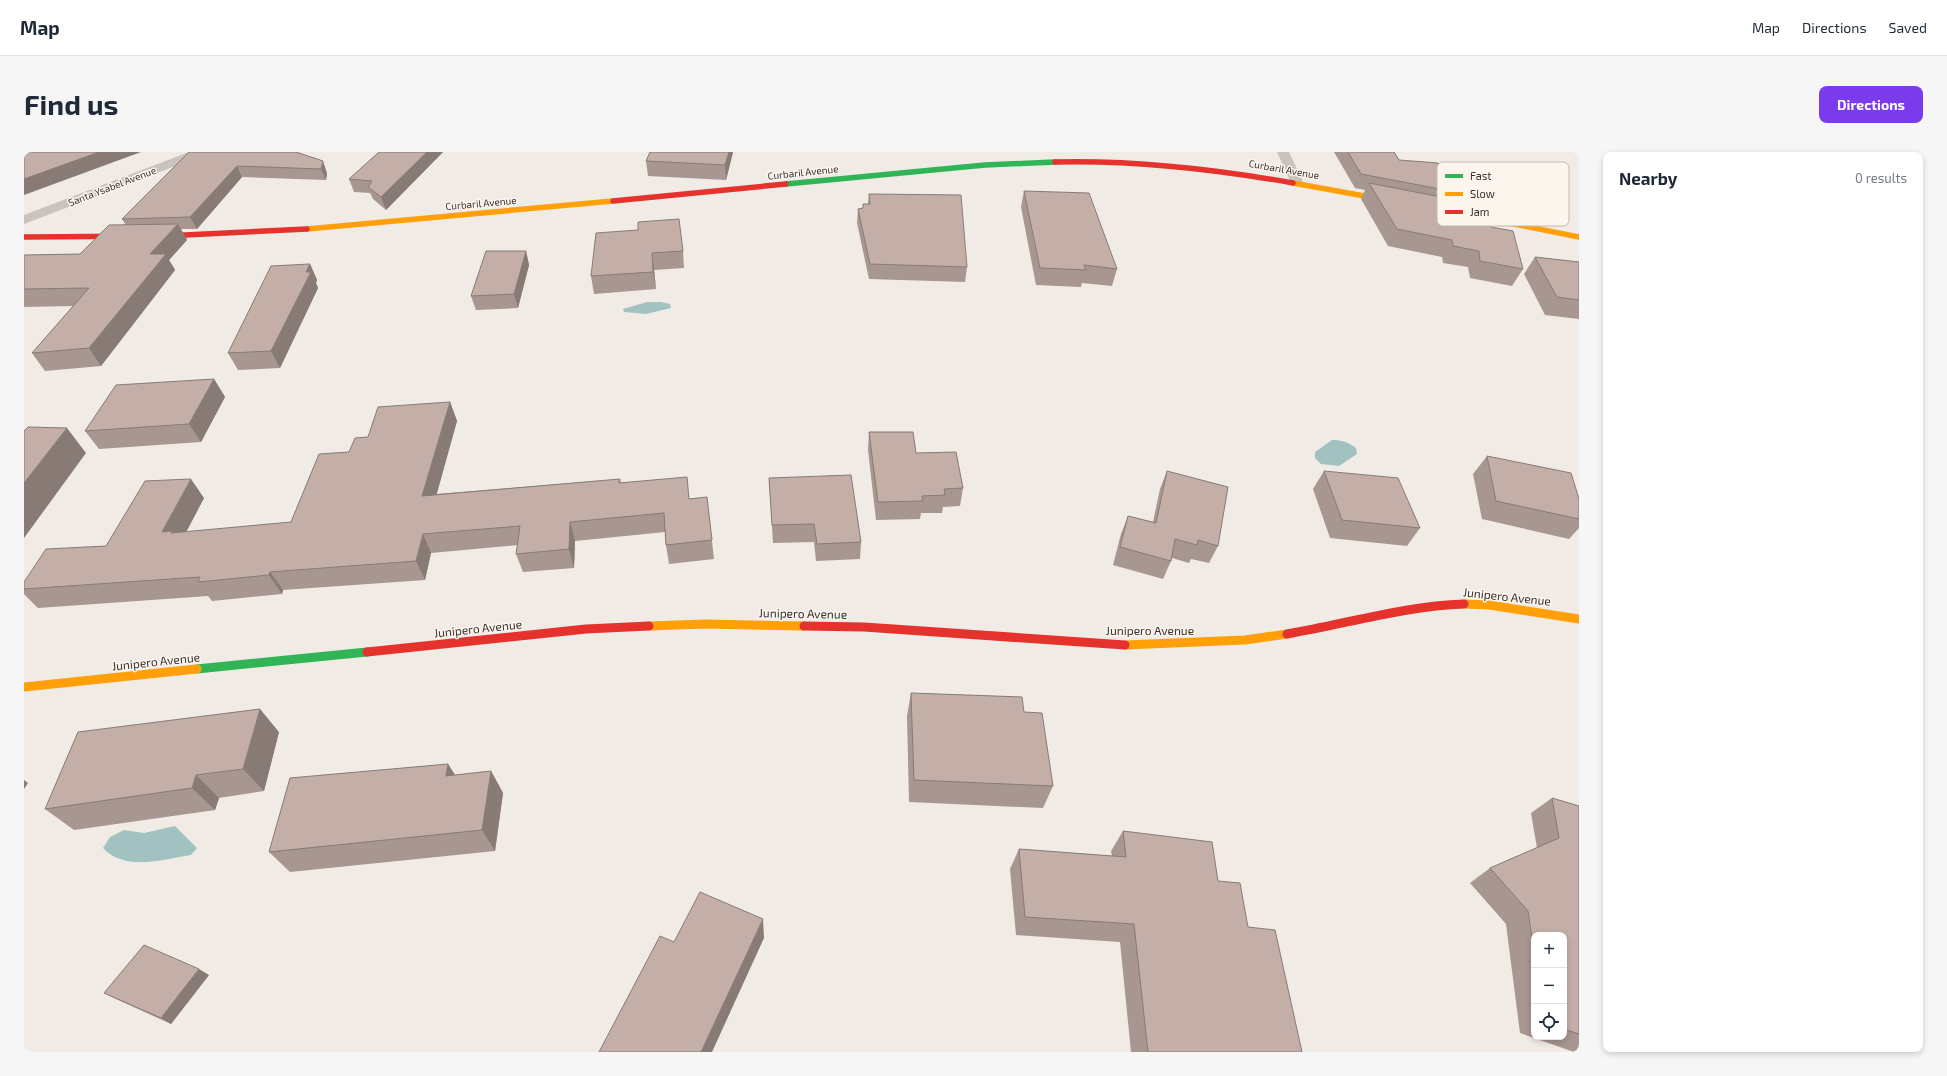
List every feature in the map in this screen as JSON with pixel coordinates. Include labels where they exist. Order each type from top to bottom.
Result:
[{"type":"street","name":"Santa Ysabel Avenue","points":[[24,220],[200,152]]},
{"type":"street","points":[[1283,152],[1297,182]]},
{"type":"street","name":"Curbaril Avenue","points":[[24,237],[165,236],[317,228],[1029,162],[1083,161],[1153,164],[1239,173],[1297,182],[1405,203]]},
{"type":"street","points":[[1524,226],[1579,237]]},
{"type":"street","name":"Junipero Avenue","points":[[24,687],[586,629],[697,624],[864,627],[1131,645],[1245,640],[1307,631],[1398,611],[1446,604],[1489,605],[1579,619]]},
{"type":"water","points":[[647,302],[661,302],[670,304],[671,308],[646,314],[624,312],[623,309]]},
{"type":"water","points":[[1332,440],[1350,444],[1356,448],[1357,454],[1339,466],[1321,464],[1315,458],[1315,452]]},
{"type":"water","points":[[175,826],[197,848],[191,855],[157,861],[133,862],[122,860],[103,848],[110,837],[124,830],[144,833]]},
{"type":"building","points":[[24,152],[99,152],[24,179]]},
{"type":"building","points":[[189,152],[296,152],[323,161],[321,169],[237,166],[190,217],[122,219]]},
{"type":"building","points":[[379,152],[427,152],[381,197],[368,187],[372,181],[349,179]]},
{"type":"building","points":[[650,152],[729,152],[725,165],[646,161]]},
{"type":"building","points":[[1348,152],[1394,152],[1399,160],[1437,163],[1437,188],[1361,174]]},
{"type":"building","points":[[1369,183],[1437,196],[1437,226],[1490,226],[1513,231],[1523,269],[1480,261],[1479,251],[1453,246],[1452,240],[1397,229]]},
{"type":"building","points":[[1024,191],[1089,193],[1117,269],[1084,265],[1086,270],[1040,268]]},
{"type":"building","points":[[869,194],[961,195],[967,267],[870,264],[858,209],[863,208],[863,204],[870,204]]},
{"type":"building","points":[[679,219],[683,251],[652,253],[653,272],[591,276],[596,233],[638,230],[638,222]]},
{"type":"building","points":[[178,224],[150,254],[166,254],[89,348],[32,353],[89,288],[24,289],[24,255],[80,254],[109,225]]},
{"type":"building","points":[[486,251],[526,251],[514,294],[471,296]]},
{"type":"building","points":[[1535,257],[1579,262],[1579,300],[1557,297]]},
{"type":"building","points":[[310,264],[306,272],[311,272],[271,351],[228,353],[271,266]]},
{"type":"building","points":[[214,379],[189,424],[85,431],[116,385]]},
{"type":"building","points":[[450,402],[422,496],[620,479],[619,483],[687,477],[689,499],[707,497],[712,540],[666,545],[664,513],[570,522],[569,549],[516,554],[520,526],[423,534],[416,561],[270,572],[269,575],[198,582],[200,577],[24,589],[24,582],[46,549],[106,546],[145,481],[191,479],[162,532],[172,531],[171,533],[291,522],[319,454],[349,452],[355,438],[368,437],[378,407]]},
{"type":"building","points":[[28,427],[67,428],[24,483],[24,431]]},
{"type":"building","points":[[869,432],[913,432],[916,453],[956,452],[963,488],[944,489],[945,495],[922,496],[923,501],[878,502]]},
{"type":"building","points":[[1487,456],[1571,473],[1579,499],[1579,519],[1496,501]]},
{"type":"building","points":[[1167,471],[1228,487],[1218,546],[1198,540],[1197,545],[1175,539],[1171,561],[1120,547],[1128,516],[1156,523]]},
{"type":"building","points":[[1324,471],[1398,478],[1420,528],[1342,520]]},
{"type":"building","points":[[851,475],[861,542],[817,544],[814,524],[772,525],[769,478]]},
{"type":"building","points":[[911,693],[1022,697],[1024,712],[1042,713],[1053,786],[914,780]]},
{"type":"building","points":[[260,709],[243,769],[196,775],[192,788],[45,809],[78,732]]},
{"type":"building","points":[[448,764],[446,776],[491,771],[482,830],[269,852],[290,778]]},
{"type":"building","points":[[1552,798],[1579,806],[1579,1034],[1567,1030],[1567,932],[1531,932],[1528,911],[1490,868],[1559,838]]},
{"type":"building","points":[[1123,831],[1212,842],[1218,881],[1240,883],[1248,927],[1275,930],[1302,1052],[1148,1052],[1134,924],[1025,917],[1019,849],[1126,857]]},
{"type":"building","points":[[700,892],[763,919],[701,1052],[599,1052],[660,936],[674,942]]},
{"type":"building","points":[[144,945],[199,969],[161,1018],[104,993]]},
{"type":"traffic: fast","points":[[786,184],[985,165],[1055,162]]},
{"type":"traffic: fast","points":[[197,669],[367,652]]},
{"type":"traffic: slow","points":[[1293,183],[1392,201]]},
{"type":"traffic: slow","points":[[307,229],[613,201]]},
{"type":"traffic: slow","points":[[1524,226],[1579,237]]},
{"type":"traffic: slow","points":[[1464,604],[1489,605],[1579,619]]},
{"type":"traffic: slow","points":[[649,626],[705,624],[804,626]]},
{"type":"traffic: slow","points":[[1125,645],[1245,640],[1287,634]]},
{"type":"traffic: slow","points":[[24,687],[197,669]]},
{"type":"traffic: jam","points":[[1055,162],[1085,161],[1145,163],[1205,169],[1293,183]]},
{"type":"traffic: jam","points":[[613,201],[786,184]]},
{"type":"traffic: jam","points":[[24,237],[165,236],[307,229]]},
{"type":"traffic: jam","points":[[1287,634],[1419,607],[1464,604]]},
{"type":"traffic: jam","points":[[367,652],[586,629],[649,626]]},
{"type":"traffic: jam","points":[[804,626],[864,627],[1125,645]]}]
